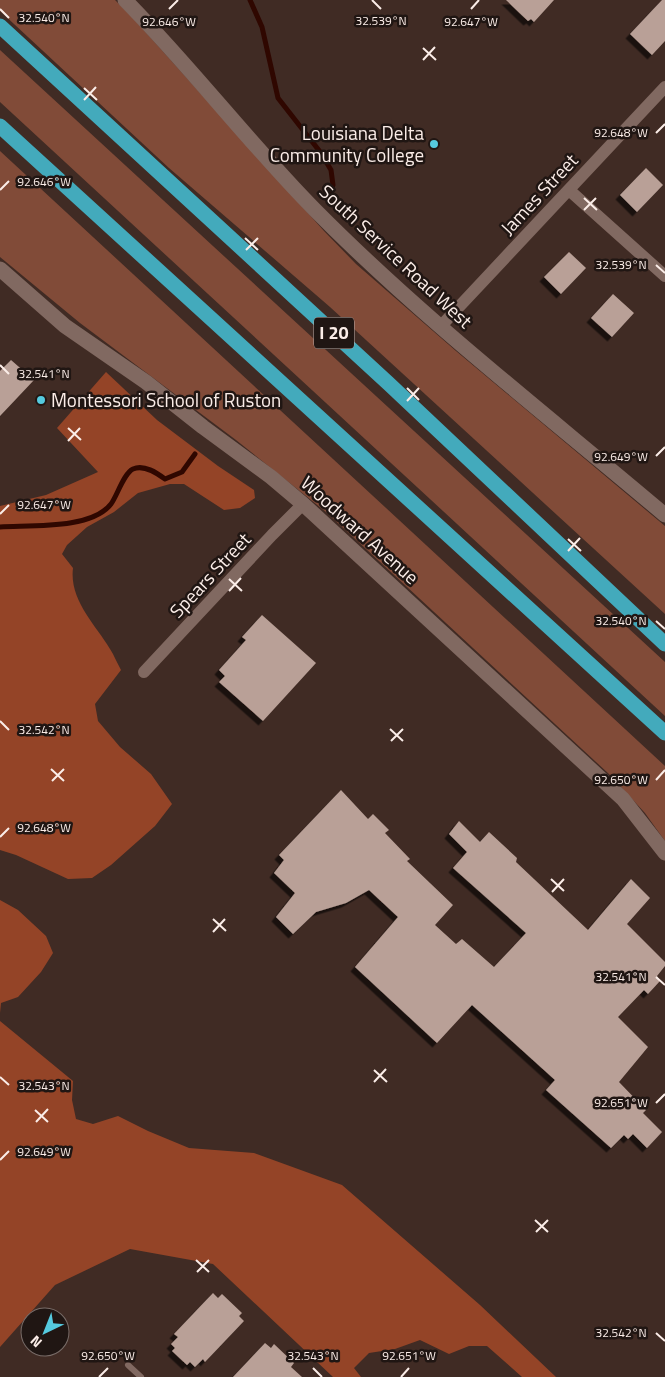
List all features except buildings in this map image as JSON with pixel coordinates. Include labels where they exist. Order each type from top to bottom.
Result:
[{"type":"highway","name":"I 20","points":[[0,26],[388,383],[665,644]]},
{"type":"highway","points":[[0,126],[665,733]]},
{"type":"highway","points":[[599,673],[665,745]]},
{"type":"main road","name":"South Service Road West","points":[[125,0],[157,32],[314,209],[377,270],[441,326],[663,509]]},
{"type":"main road","name":"Woodward Avenue","points":[[0,269],[64,326],[146,382],[203,427],[272,477],[303,504],[623,799],[665,853]]},
{"type":"street","name":"James Street","points":[[441,326],[665,87]]},
{"type":"street","points":[[569,190],[665,276]]},
{"type":"street","name":"Spears Street","points":[[144,672],[303,504]]},
{"type":"lane","points":[[128,1365],[141,1377]]},
{"type":"shaded area","points":[[0,0],[115,0],[356,264],[456,351],[665,526],[665,614],[330,307],[169,168],[0,11]]},
{"type":"shaded area","points":[[0,50],[665,662],[665,716],[0,102]]},
{"type":"shaded area","points":[[0,151],[665,766],[665,841],[645,813],[609,774],[326,512],[236,440],[80,323],[0,257]]},
{"type":"shaded area","points":[[106,372],[157,420],[218,466],[254,490],[255,498],[240,508],[224,510],[184,484],[170,484],[138,493],[114,512],[87,527],[67,545],[62,554],[73,568],[75,591],[84,611],[111,651],[121,670],[95,704],[98,721],[120,747],[151,774],[172,804],[155,826],[111,865],[92,878],[68,879],[16,855],[0,850],[0,506],[46,495],[98,472],[57,428]]},
{"type":"shaded area","points":[[0,900],[18,910],[46,936],[53,953],[41,972],[18,997],[1,1003],[0,1013]]},
{"type":"shaded area","points":[[0,1021],[73,1081],[72,1100],[76,1119],[93,1124],[118,1116],[189,1148],[254,1153],[342,1185],[480,1305],[556,1377],[522,1377],[487,1346],[469,1346],[449,1354],[420,1340],[395,1349],[369,1353],[354,1368],[361,1377],[333,1377],[213,1264],[130,1249],[55,1285],[35,1307],[20,1307],[20,1324],[0,1347]]},
{"type":"waterway","points":[[250,0],[262,27],[278,98],[321,153],[331,170],[333,185],[327,199]]},
{"type":"waterway","points":[[0,527],[43,526],[75,522],[89,518],[102,512],[111,504],[127,475],[133,469],[146,468],[165,479],[182,472],[195,454]]},
{"type":"place","name":"Louisiana Delta Community College","points":[[434,144]]},
{"type":"place","name":"Montessori School of Ruston","points":[[41,400]]}]
